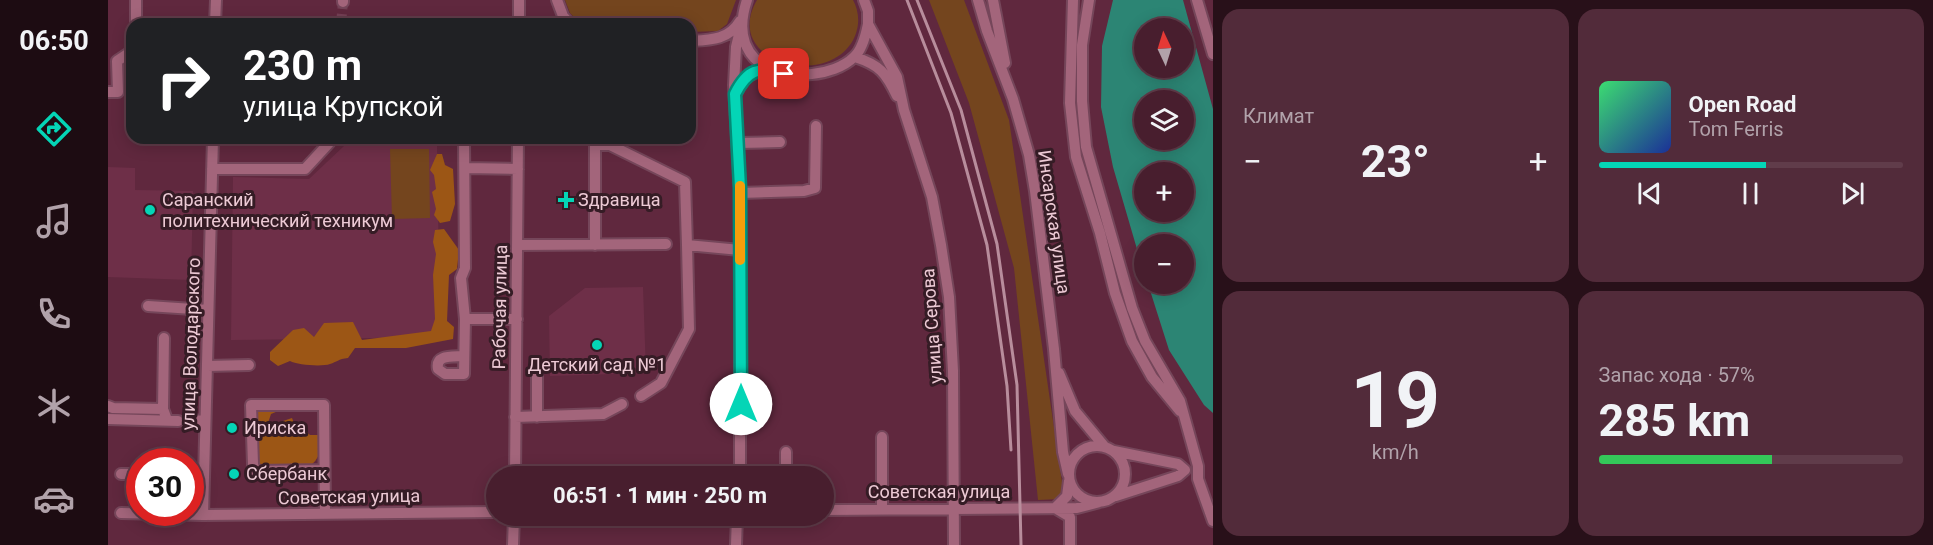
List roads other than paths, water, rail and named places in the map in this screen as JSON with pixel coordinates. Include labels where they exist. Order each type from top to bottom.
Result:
[{"type":"street","points":[[136,0],[136,18]]},
{"type":"street","points":[[215,18],[216,0]]},
{"type":"street","points":[[519,0],[519,18]]},
{"type":"street","points":[[557,0],[565,18]]},
{"type":"street","points":[[741,466],[740,193],[734,67],[747,0]]},
{"type":"street","name":"улица Серова","points":[[864,0],[868,11],[868,24],[897,77],[904,110],[932,197],[949,297],[953,371],[954,545]]},
{"type":"street","name":"Инсарская улица","points":[[978,0],[1021,125],[1032,173],[1055,364],[1058,409],[1068,477]]},
{"type":"street","name":"Инсарская улица","points":[[993,0],[1009,87]]},
{"type":"street","points":[[1073,0],[1070,103],[1076,157],[1100,232],[1115,293],[1132,341],[1152,377],[1184,416]]},
{"type":"street","points":[[1089,0],[1082,45],[1082,101],[1086,147],[1132,308],[1145,341],[1180,401],[1198,466],[1198,479],[1213,520]]},
{"type":"street","points":[[1197,0],[1213,54]]},
{"type":"street","points":[[696,41],[726,36],[743,19]]},
{"type":"street","points":[[743,19],[745,44],[750,54],[759,64],[770,70]]},
{"type":"street","points":[[735,94],[747,76],[760,70],[794,75],[819,74],[833,69],[855,57],[866,35],[868,24]]},
{"type":"street","points":[[108,92],[118,92],[117,61],[126,55]]},
{"type":"street","name":"улица Серова","points":[[855,57],[871,63],[883,72],[904,110]]},
{"type":"street","points":[[740,193],[804,191],[815,188],[816,126]]},
{"type":"street","points":[[738,142],[780,142]]},
{"type":"street","name":"улица Володарского","points":[[204,448],[213,144]]},
{"type":"street","points":[[212,169],[305,169],[328,144]]},
{"type":"street","points":[[464,144],[465,268],[461,278],[465,320],[464,356]]},
{"type":"street","name":"Рабочая улица","points":[[515,466],[518,144]]},
{"type":"street","points":[[595,245],[595,145],[610,145],[685,182],[689,329],[661,383],[641,396]]},
{"type":"street","points":[[465,168],[518,169]]},
{"type":"street","points":[[517,245],[666,244]]},
{"type":"street","points":[[687,245],[740,250]]},
{"type":"street","points":[[148,306],[208,310]]},
{"type":"street","points":[[465,320],[517,319]]},
{"type":"street","points":[[163,409],[108,406],[109,419],[172,420],[163,409],[164,338]]},
{"type":"street","name":"Инсарская улица","points":[[1055,364],[1075,411],[1109,448]]},
{"type":"street","points":[[207,366],[249,365]]},
{"type":"street","points":[[537,370],[537,417]]},
{"type":"street","points":[[516,417],[603,414],[622,404]]},
{"type":"street","points":[[324,470],[255,471],[251,405],[324,405],[325,514]]},
{"type":"street","points":[[190,420],[205,420]]},
{"type":"street","points":[[882,437],[882,509]]},
{"type":"street","points":[[1068,477],[1077,494],[1083,499],[1100,502],[1178,476],[1185,470],[1178,465],[1109,448],[1087,447],[1079,451],[1069,465],[1068,477],[1067,496],[1054,508],[1070,517],[1070,545]]},
{"type":"street","points":[[1109,448],[1124,465],[1125,473],[1121,489],[1115,496]]},
{"type":"street","points":[[786,452],[786,466]]},
{"type":"street","points":[[121,474],[126,474]]},
{"type":"street","points":[[1205,498],[1213,511]]},
{"type":"street","name":"Советская улица","points":[[834,510],[1077,508],[1100,502]]},
{"type":"street","name":"Советская улица","points":[[204,515],[486,512]]},
{"type":"street","name":"Советская улица","points":[[121,513],[126,513]]},
{"type":"street","points":[[513,545],[514,526]]},
{"type":"street","points":[[736,545],[737,526]]},
{"type":"tunnel","points":[[342,18],[343,2]]},
{"type":"railway","points":[[907,0],[951,113],[987,245],[1007,386],[1011,450]]},
{"type":"railway","points":[[917,0],[961,110],[997,244],[1017,385],[1021,545]]},
{"type":"place","name":"Здравица","points":[[566,200]]},
{"type":"place","name":"Саранский политехнический техникум","points":[[150,210]]},
{"type":"place","name":"Детский сад №1","points":[[597,345]]},
{"type":"place","name":"Ириска","points":[[232,428]]},
{"type":"place","name":"Сбербанк","points":[[234,474]]}]
